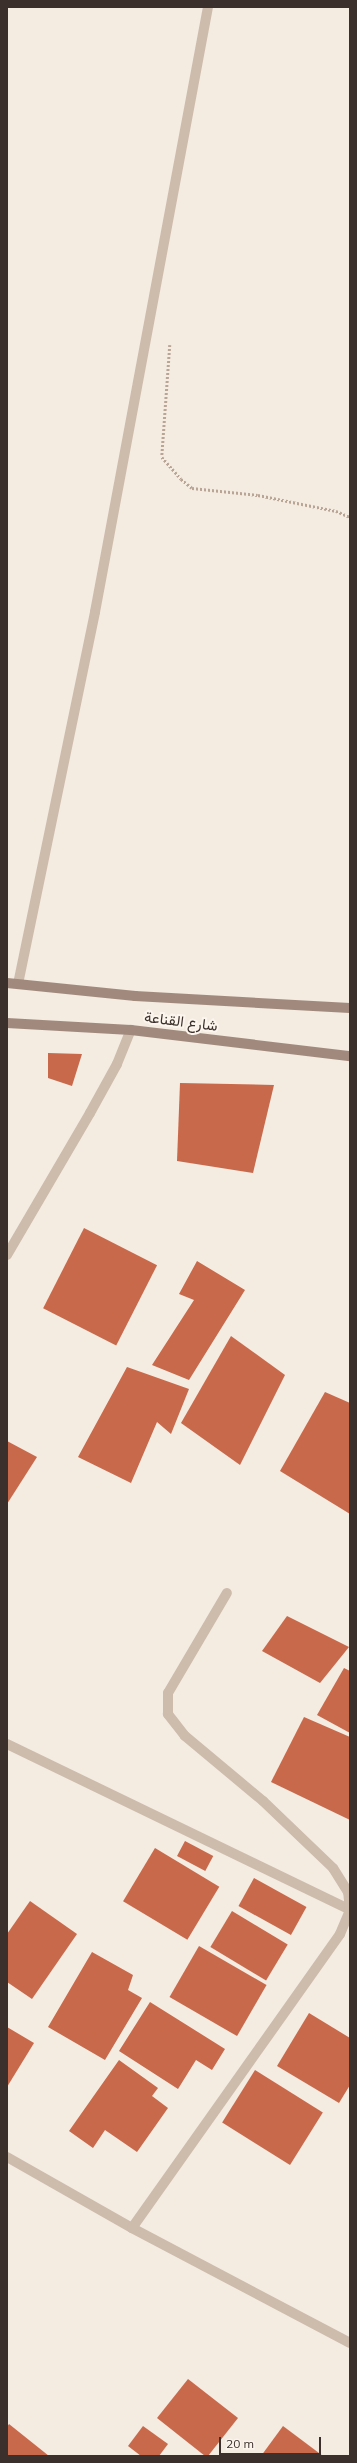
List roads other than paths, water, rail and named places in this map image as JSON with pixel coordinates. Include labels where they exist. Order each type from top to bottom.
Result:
[{"type":"street","points":[[18,984],[95,612],[208,7]]},
{"type":"street","name":"شارع القناعة","points":[[7,983],[135,996],[350,1008]]},
{"type":"street","name":"شارع القناعة","points":[[7,1022],[131,1030],[350,1056]]},
{"type":"street","points":[[7,1255],[90,1113],[117,1064],[131,1030]]},
{"type":"street","points":[[132,2228],[340,1934],[350,1910],[348,1892],[333,1868],[262,1802],[185,1736],[168,1714],[168,1693],[227,1593]]},
{"type":"street","points":[[7,1744],[350,1910]]},
{"type":"street","points":[[7,2157],[132,2228],[350,2343]]}]
